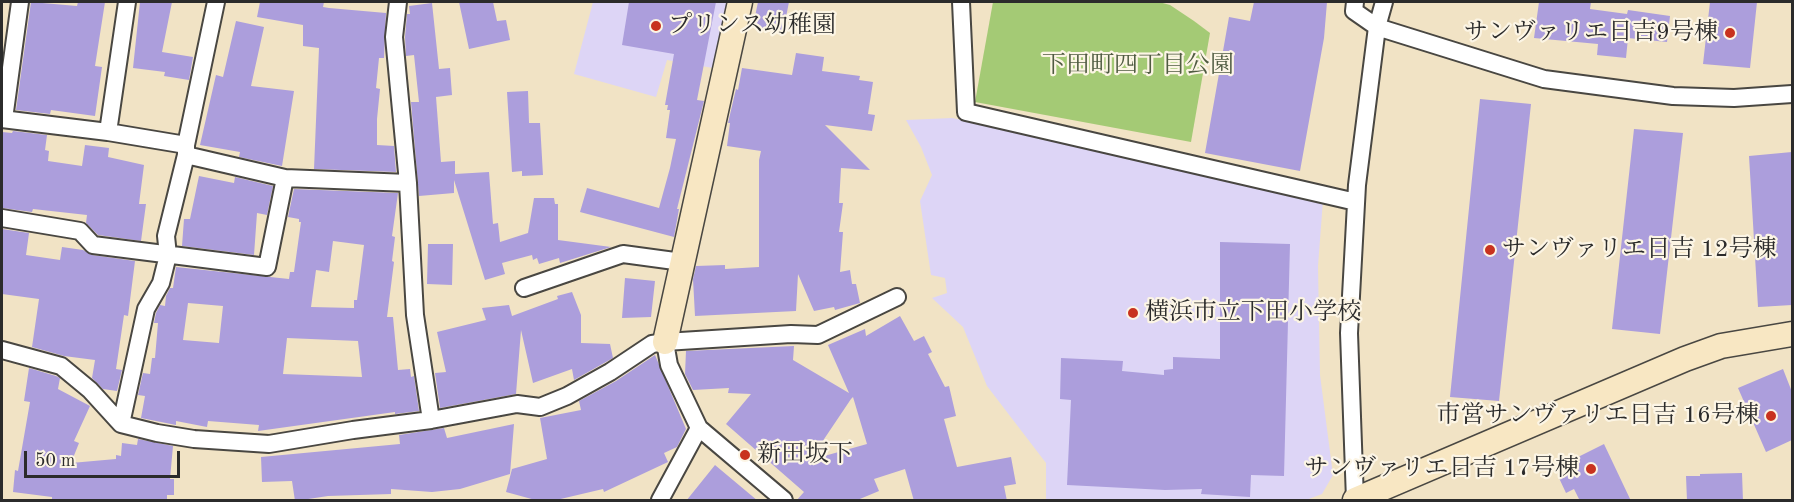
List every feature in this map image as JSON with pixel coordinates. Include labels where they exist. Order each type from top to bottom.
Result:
[{"type":"street","points":[[20,2],[3,119],[108,132],[186,150],[285,178],[408,183]]},
{"type":"street","points":[[108,132],[127,2]]},
{"type":"street","points":[[121,424],[146,309],[161,283],[168,255],[166,236],[216,2]]},
{"type":"street","points":[[398,2],[394,37],[408,183],[415,315],[431,420]]},
{"type":"street","points":[[740,2],[665,342],[669,365],[699,428],[784,501]]},
{"type":"street","points":[[961,2],[966,112],[1356,202]]},
{"type":"street","points":[[1355,2],[1354,11],[1377,27],[1544,79],[1673,96],[1734,98],[1792,94]]},
{"type":"street","points":[[1384,2],[1377,27],[1356,202],[1349,333],[1355,500],[1703,352],[1720,346],[1792,334]]},
{"type":"street","points":[[2,218],[80,231],[93,245],[267,267],[285,178]]},
{"type":"street","points":[[524,288],[623,254],[682,262]]},
{"type":"street","points":[[2,351],[61,366],[90,390],[121,424],[194,439],[269,444],[431,420],[517,404],[540,406],[567,396],[652,344],[791,334],[818,335],[890,303],[897,297]]},
{"type":"street","points":[[660,501],[699,428]]},
{"type":"shaded area","points":[[593,2],[729,2],[713,68],[667,60],[656,97],[574,74]]},
{"type":"shaded area","name":"横浜市立下田小学校","points":[[952,118],[1316,193],[1323,200],[1318,266],[1320,375],[1333,475],[1322,494],[1306,500],[1046,500],[1046,463],[987,386],[963,327],[932,298],[947,293],[945,278],[931,275],[920,201],[932,175],[921,147],[906,120]]},
{"type":"green space","name":"下田町四丁目公園","points":[[993,2],[1159,2],[1170,5],[1194,21],[1210,33],[1191,142],[975,102]]},
{"type":"building","points":[[31,2],[77,6],[78,2],[105,2],[95,66],[102,67],[95,116],[51,110],[50,114],[16,110]]},
{"type":"building","points":[[140,2],[172,2],[162,52],[193,57],[189,80],[164,76],[165,72],[133,68]]},
{"type":"building","points":[[260,2],[324,2],[323,7],[386,13],[384,58],[379,58],[376,88],[380,89],[377,145],[394,146],[396,172],[314,169],[319,48],[303,46],[303,25],[257,17]]},
{"type":"building","points":[[459,2],[493,2],[497,21],[506,20],[510,40],[469,49]]},
{"type":"building","points":[[629,2],[716,2],[697,100],[704,101],[677,209],[679,209],[674,237],[580,212],[587,188],[659,208],[670,168],[676,139],[666,138],[670,110],[667,110],[668,105],[665,105],[674,54],[622,45]]},
{"type":"building","points":[[758,2],[789,2],[783,32],[753,26]]},
{"type":"building","points":[[1254,2],[1327,2],[1324,38],[1300,171],[1205,153],[1229,17],[1250,21]]},
{"type":"building","points":[[1539,2],[1591,2],[1590,9],[1627,14],[1628,10],[1670,16],[1667,42],[1628,38],[1626,58],[1597,55],[1598,44],[1534,38]]},
{"type":"building","name":"サンヴァリエ日吉9号棟","points":[[1710,2],[1757,2],[1750,68],[1703,64]]},
{"type":"building","points":[[432,3],[439,69],[450,68],[452,95],[436,97],[441,162],[455,161],[455,174],[489,172],[493,224],[498,223],[500,242],[528,233],[534,198],[554,198],[555,204],[558,204],[558,240],[611,247],[560,263],[559,258],[539,264],[537,258],[533,260],[532,255],[502,263],[505,274],[485,280],[454,180],[454,193],[419,196],[411,102],[419,102],[414,55],[406,56],[405,37],[407,14],[410,14],[409,6]]},
{"type":"building","points":[[236,21],[264,27],[251,86],[294,91],[282,166],[239,157],[240,152],[200,145],[216,75],[223,77]]},
{"type":"building","points":[[796,53],[824,57],[822,71],[860,76],[859,80],[873,82],[868,114],[875,115],[872,131],[825,125],[870,170],[841,168],[839,203],[843,203],[839,232],[843,232],[840,272],[850,270],[852,284],[856,284],[860,303],[835,310],[834,307],[814,311],[798,274],[796,311],[695,316],[693,279],[696,266],[725,265],[725,269],[759,267],[759,160],[761,151],[727,146],[730,123],[728,123],[742,68],[792,75]]},
{"type":"building","points":[[528,91],[529,123],[540,123],[543,175],[522,176],[522,171],[512,172],[507,92]]},
{"type":"building","name":"サンヴァリエ日吉 12号棟","points":[[1480,99],[1531,104],[1499,401],[1450,397]]},
{"type":"building","points":[[1634,129],[1683,133],[1660,334],[1612,329]]},
{"type":"building","points":[[13,131],[47,135],[45,150],[49,151],[48,161],[82,166],[85,145],[109,148],[108,157],[144,165],[139,204],[146,204],[141,241],[98,235],[86,223],[87,215],[2,208],[2,132],[12,133]]},
{"type":"building","points":[[1792,152],[1792,305],[1758,307],[1749,156]]},
{"type":"building","points":[[199,176],[234,183],[235,177],[273,186],[267,215],[257,213],[254,255],[182,246],[184,219],[190,219]]},
{"type":"building","points":[[294,189],[398,193],[392,236],[395,237],[392,261],[394,262],[387,317],[393,317],[398,370],[410,369],[411,377],[414,376],[419,411],[395,414],[395,412],[258,431],[259,425],[208,421],[207,427],[176,421],[176,425],[141,418],[145,396],[138,395],[143,373],[150,374],[152,358],[155,358],[158,323],[154,323],[156,313],[160,305],[165,306],[166,296],[170,288],[173,288],[176,267],[289,279],[290,272],[294,272],[301,222],[299,219],[288,217]],"holes":[[[333,241],[364,245],[354,308],[311,307],[316,270],[329,272]],[[188,303],[223,306],[219,343],[183,340]],[[287,338],[358,341],[362,377],[283,374]]]},
{"type":"building","points":[[2,229],[29,233],[26,255],[60,260],[62,247],[83,250],[92,255],[135,261],[128,316],[124,315],[116,369],[122,370],[117,391],[103,389],[92,378],[95,360],[64,356],[32,347],[39,299],[2,294]]},
{"type":"building","points":[[1220,242],[1290,244],[1284,476],[1251,475],[1250,497],[1201,494],[1202,489],[1165,490],[1067,485],[1071,400],[1060,399],[1061,358],[1123,361],[1122,371],[1164,375],[1164,370],[1173,369],[1173,357],[1220,359]]},
{"type":"building","points":[[428,244],[453,244],[452,285],[427,284]]},
{"type":"building","points":[[625,278],[655,281],[651,317],[622,318]]},
{"type":"building","points":[[572,292],[581,315],[581,343],[610,344],[613,358],[574,380],[572,369],[533,383],[521,330],[516,394],[440,408],[435,373],[446,372],[437,332],[486,320],[482,308],[509,305],[512,316],[558,299],[557,296]]},
{"type":"building","points":[[900,316],[914,341],[924,336],[932,352],[928,354],[945,387],[949,386],[956,416],[944,419],[957,467],[1011,457],[1016,484],[1004,486],[1007,501],[914,501],[905,469],[874,479],[879,491],[855,501],[796,501],[804,492],[726,424],[751,394],[728,393],[729,388],[693,390],[685,374],[686,351],[794,346],[793,360],[849,393],[828,345],[865,329],[866,336]],"holes":[[[853,397],[867,444],[810,460]]]},
{"type":"building","points":[[655,355],[686,429],[677,447],[664,453],[668,462],[604,492],[603,489],[552,501],[539,501],[506,492],[512,469],[547,459],[540,418],[581,410],[579,401],[616,381]]},
{"type":"building","points":[[29,368],[60,378],[58,389],[90,406],[74,441],[79,443],[71,463],[116,459],[116,455],[121,456],[122,443],[137,445],[138,439],[173,446],[170,479],[174,479],[174,495],[167,495],[167,501],[52,501],[52,497],[13,492],[15,470],[18,471],[30,402],[24,401]]},
{"type":"building","name":"市営サンヴァリエ日吉 16号棟","points":[[1783,369],[1792,392],[1792,440],[1766,452],[1738,388]]},
{"type":"building","points":[[514,424],[510,474],[460,489],[432,492],[391,489],[391,494],[328,496],[295,501],[292,481],[262,482],[261,457],[400,444],[399,435],[444,428],[447,438]]},
{"type":"building","name":"サンヴァリエ日吉 17号棟","points":[[1604,444],[1631,501],[1580,501],[1574,489],[1566,493],[1559,478],[1569,474],[1564,464]]},
{"type":"building","points":[[715,465],[758,501],[686,501]]},
{"type":"building","points":[[1742,473],[1743,501],[1687,501],[1686,476]]},
{"type":"place","name":"プリンス幼稚園","points":[[656,26]]},
{"type":"place","name":"サンヴァリエ日吉9号棟","points":[[1730,33]]},
{"type":"place","name":"サンヴァリエ日吉 12号棟","points":[[1490,250]]},
{"type":"place","name":"横浜市立下田小学校","points":[[1133,313]]},
{"type":"place","name":"市営サンヴァリエ日吉 16号棟","points":[[1771,416]]},
{"type":"place","name":"新田坂下","points":[[745,455]]},
{"type":"place","name":"サンヴァリエ日吉 17号棟","points":[[1591,469]]}]
